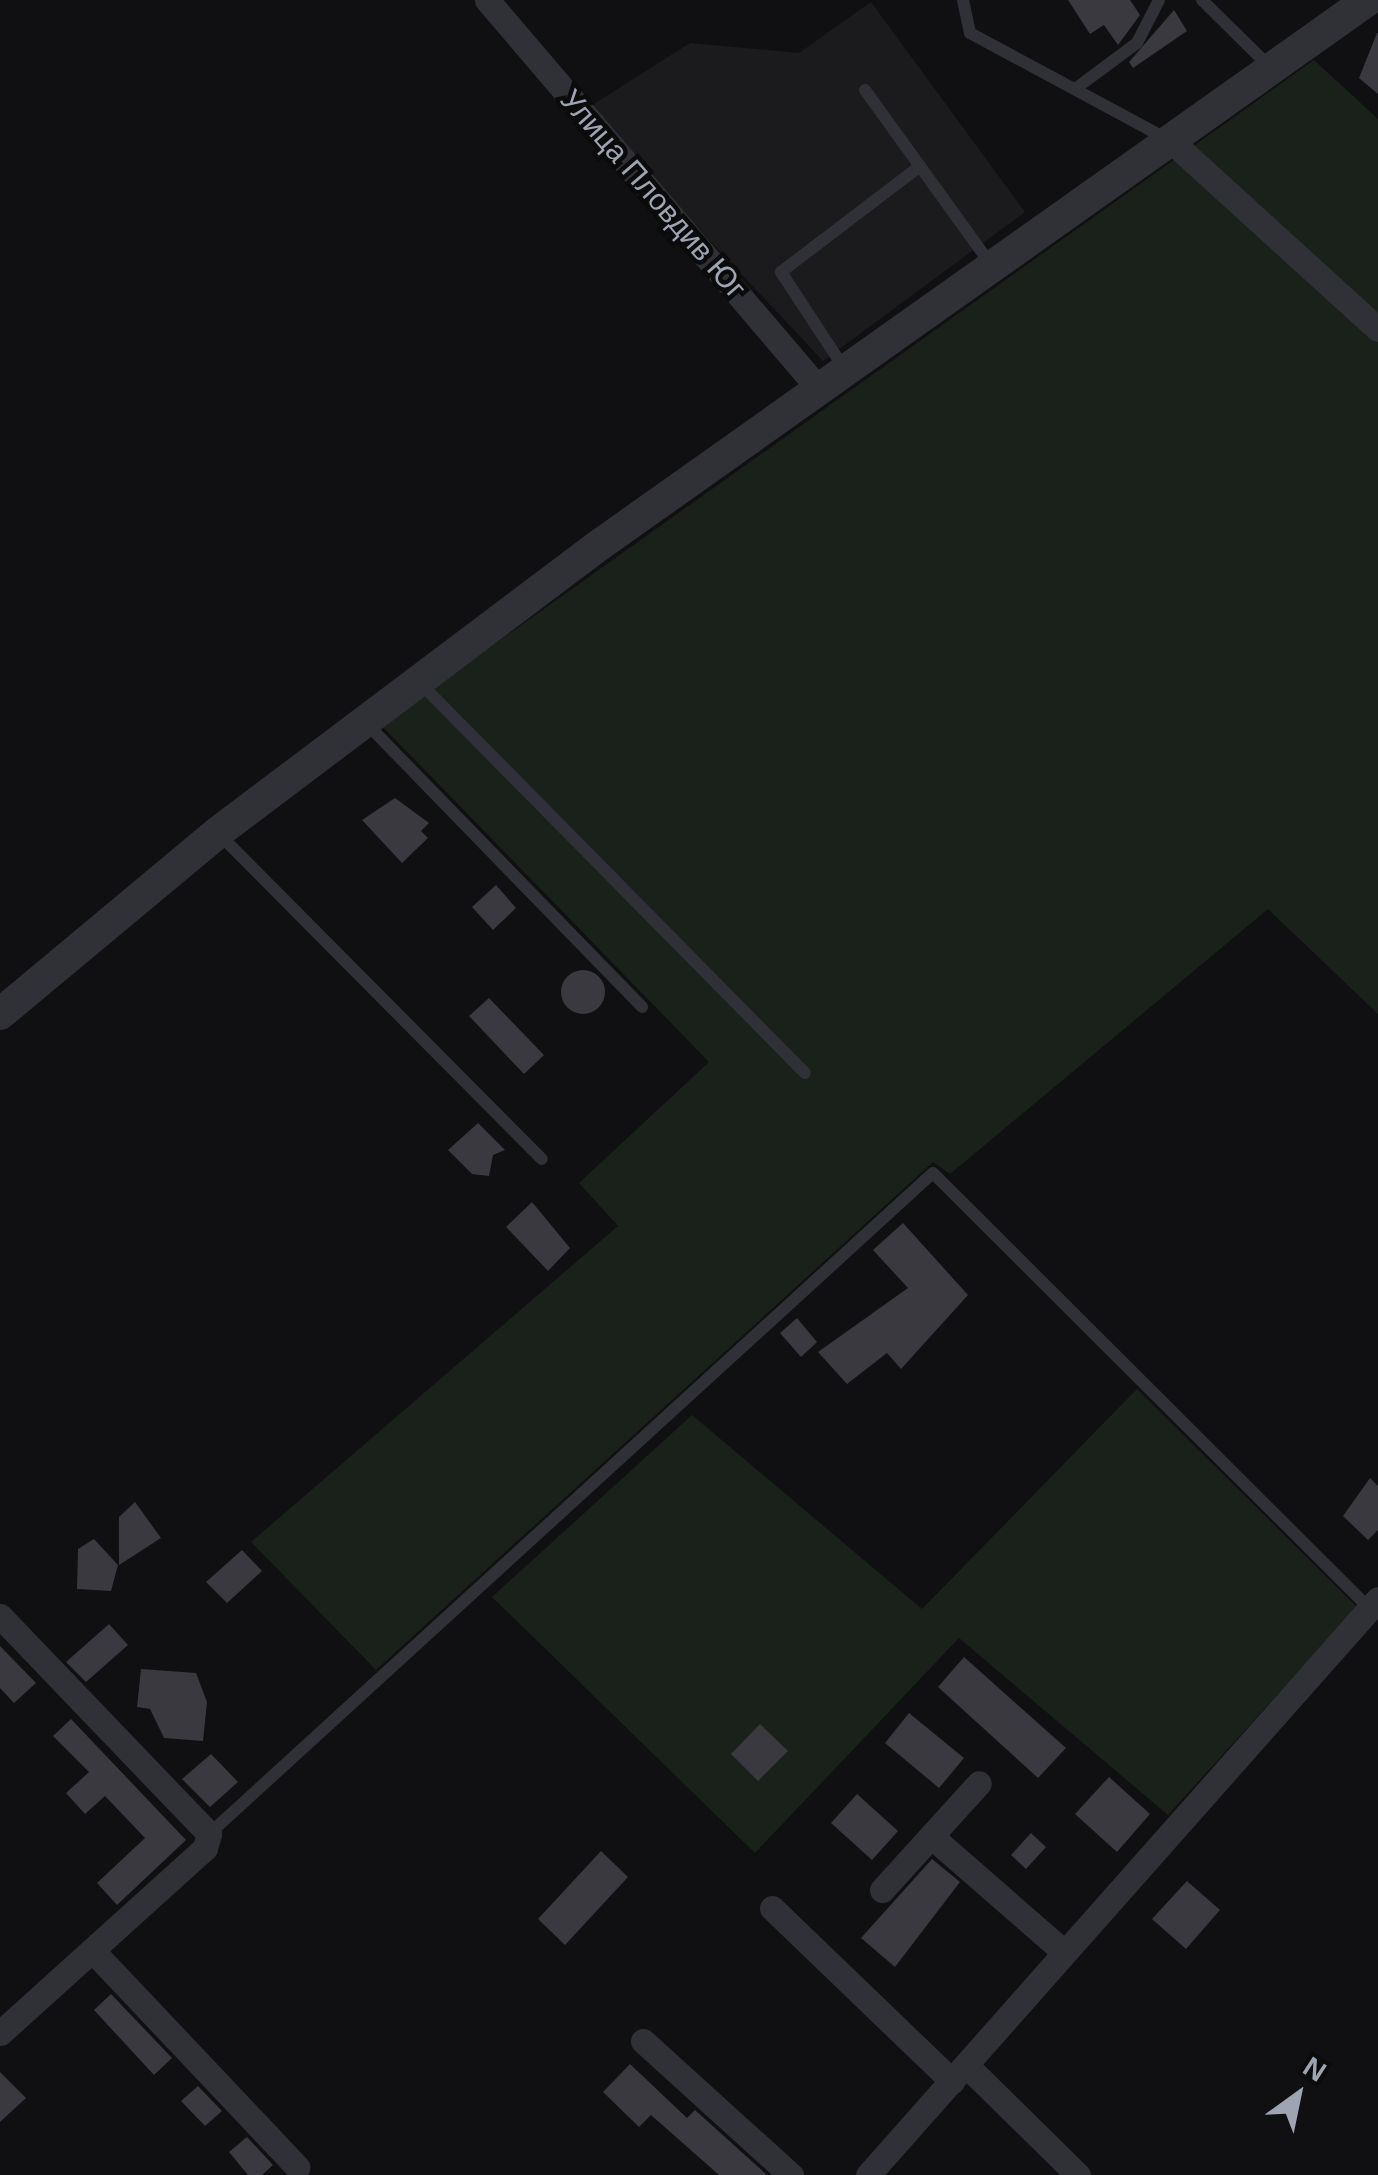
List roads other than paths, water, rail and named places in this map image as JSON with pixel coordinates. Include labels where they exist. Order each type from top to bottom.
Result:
[{"type":"street","name":"Улица Пловдив Юг","points":[[487,0],[832,380]]},
{"type":"street","points":[[0,1014],[217,832],[418,681],[1271,68],[1349,5]]},
{"type":"street","points":[[1170,140],[1378,328]]},
{"type":"street","points":[[868,2175],[1374,1604]]},
{"type":"street","points":[[0,1616],[209,1834],[205,1848],[0,2033]]},
{"type":"street","points":[[882,1890],[979,1783]]},
{"type":"street","points":[[930,1836],[1064,1952]]},
{"type":"street","points":[[772,1908],[1078,2175]]},
{"type":"street","points":[[92,1950],[297,2166]]},
{"type":"street","points":[[643,2041],[791,2175]]},
{"type":"lane","points":[[963,0],[970,33],[1170,140]]},
{"type":"lane","points":[[1075,89],[1138,43],[1159,0]]},
{"type":"lane","points":[[1202,0],[1271,68]]},
{"type":"lane","points":[[865,90],[994,268]]},
{"type":"lane","points":[[832,380],[781,272],[920,166]]},
{"type":"lane","points":[[418,681],[805,1073]]},
{"type":"lane","points":[[364,722],[642,1007]]},
{"type":"lane","points":[[217,832],[542,1159]]},
{"type":"lane","points":[[209,1834],[933,1174],[1374,1604]]}]
